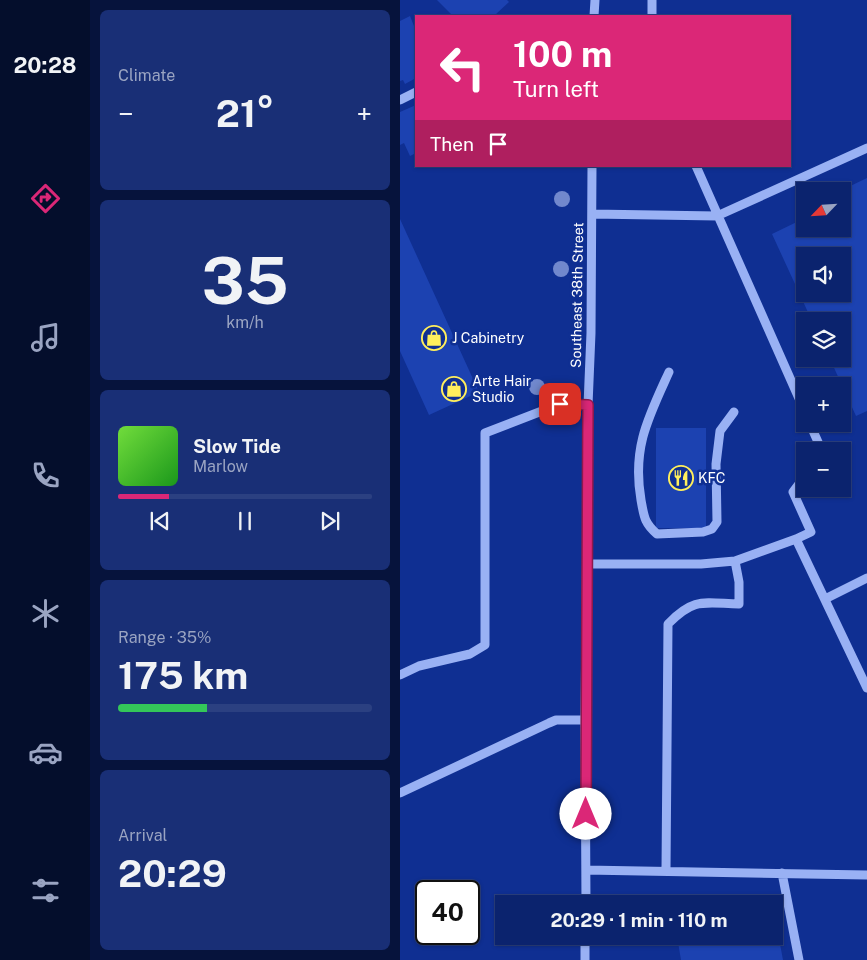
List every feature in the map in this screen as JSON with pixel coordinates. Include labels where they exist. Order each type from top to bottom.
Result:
[{"type":"street","points":[[594,0],[594,15]]},
{"type":"street","points":[[652,0],[652,15]]},
{"type":"street","points":[[400,100],[415,92]]},
{"type":"street","points":[[592,214],[718,216],[867,148]]},
{"type":"street","name":"Southeast 38th Street","points":[[586,895],[586,564],[591,333],[592,167]]},
{"type":"street","points":[[696,167],[796,392]]},
{"type":"street","points":[[669,372],[647,419],[639,456],[638,481],[644,519],[648,527],[657,534],[704,532],[712,529],[717,522],[716,464],[720,431],[734,412]]},
{"type":"street","points":[[400,675],[419,666],[470,654],[485,645],[485,433],[560,404],[588,405]]},
{"type":"street","points":[[586,564],[701,564],[735,561],[796,539],[811,532],[793,492],[796,488]]},
{"type":"street","points":[[796,539],[867,688]]},
{"type":"street","points":[[666,871],[668,624],[681,611],[698,603],[738,604],[739,582],[735,561]]},
{"type":"street","points":[[825,599],[867,578]]},
{"type":"street","points":[[400,793],[556,720],[585,720]]},
{"type":"street","points":[[586,870],[867,875]]},
{"type":"street","points":[[782,873],[799,960]]},
{"type":"street","points":[[585,945],[585,960]]},
{"type":"building","points":[[437,0],[507,0],[509,2],[496,14],[498,15],[452,15]]},
{"type":"building","points":[[410,16],[415,28],[415,79],[405,84],[403,80],[400,81],[400,21]]},
{"type":"building","points":[[415,105],[415,154],[410,156],[404,143],[400,145],[400,112]]},
{"type":"building","points":[[867,178],[867,411],[856,416],[851,405],[851,377],[838,377],[834,367],[851,367],[851,312],[808,312],[803,302],[851,302],[851,247],[796,247],[796,286],[772,234],[796,222],[796,238],[851,238],[851,186]]},
{"type":"building","points":[[400,219],[479,392],[429,415],[400,351]]},
{"type":"building","name":"KFC","points":[[656,428],[706,428],[706,528],[656,528]]},
{"type":"building","points":[[678,945],[780,945],[783,960],[681,960]]},
{"type":"place","name":"J Cabinetry","points":[[434,338]]},
{"type":"place","name":"Arte Hair Studio","points":[[454,389]]},
{"type":"place","name":"KFC","points":[[681,478]]},
{"type":"route","points":[[560,404],[588,405],[586,814]]}]
